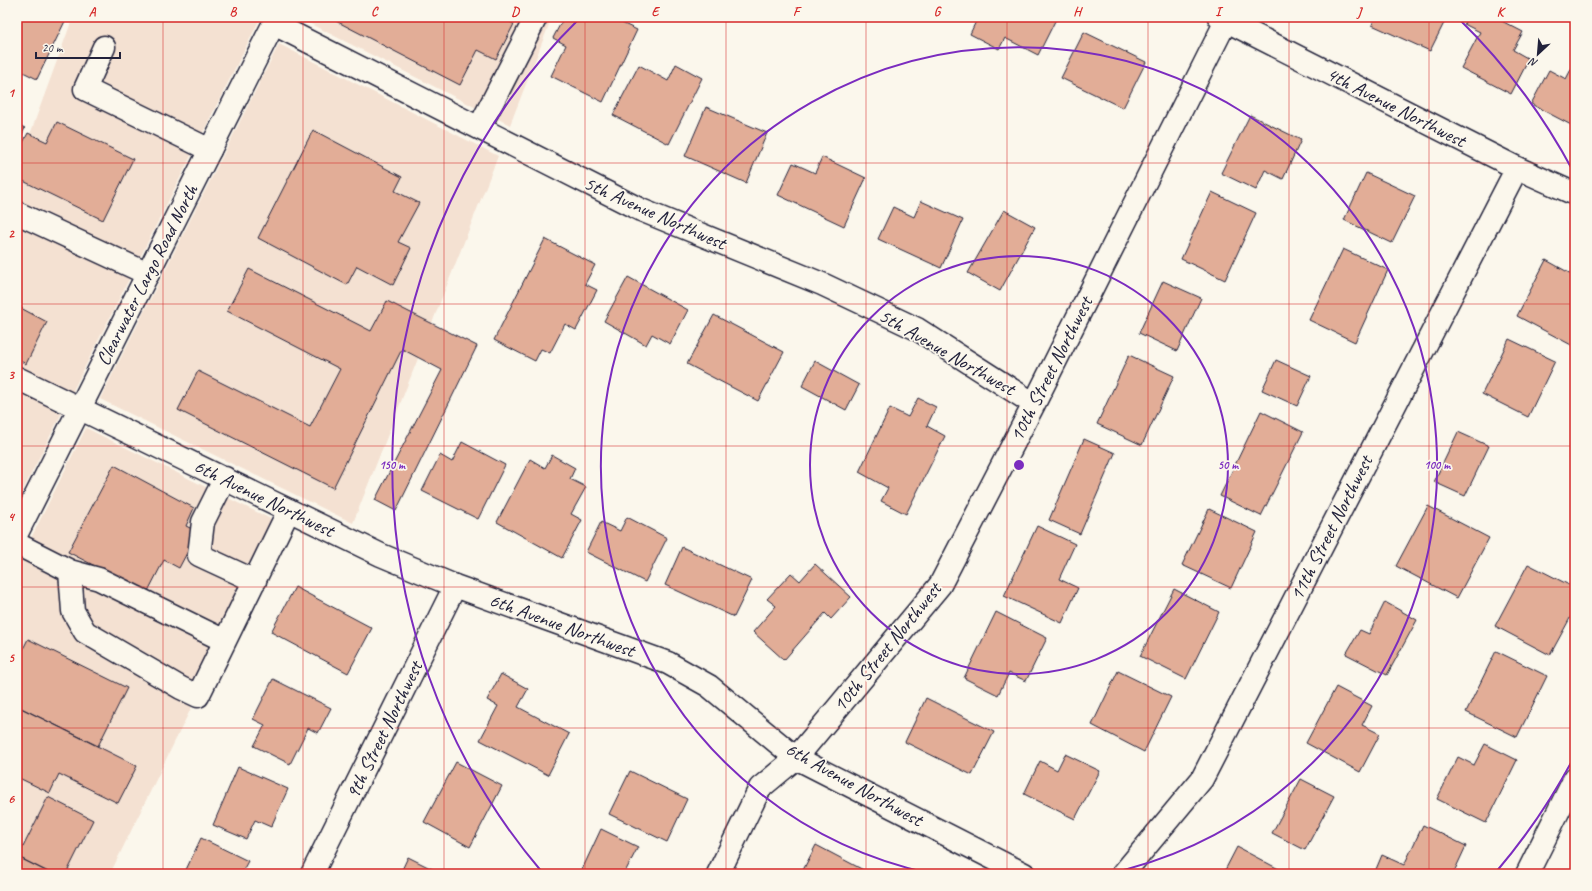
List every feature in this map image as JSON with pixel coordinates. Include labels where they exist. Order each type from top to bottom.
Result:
[{"type":"street","points":[[479,128],[536,17]]},
{"type":"street","name":"4th Avenue Northwest","points":[[1224,18],[1517,168],[1575,194]]},
{"type":"street","name":"10th Street Northwest","points":[[718,874],[760,788],[796,758],[940,585],[1034,404],[1224,18]]},
{"type":"street","name":"5th Avenue Northwest","points":[[275,20],[479,128],[641,210],[822,284],[917,330],[1034,404]]},
{"type":"street","name":"Clearwater Largo Road North","points":[[17,533],[275,20]]},
{"type":"street","points":[[104,47],[85,89],[210,150]]},
{"type":"street","name":"11th Street Northwest","points":[[1123,874],[1202,779],[1517,168]]},
{"type":"street","points":[[17,213],[148,274]]},
{"type":"street","name":"6th Avenue Northwest","points":[[17,378],[80,407],[381,555],[455,586],[668,663],[709,686],[796,758],[1024,874]]},
{"type":"street","points":[[225,478],[203,522],[199,555],[255,582]]},
{"type":"street","points":[[70,571],[73,611],[85,632],[181,688],[198,696],[290,510]]},
{"type":"street","points":[[17,544],[70,571],[99,579],[225,641]]},
{"type":"street","name":"9th Street Northwest","points":[[312,874],[455,586]]},
{"type":"street","points":[[1527,874],[1575,778]]},
{"type":"shaded area","points":[[73,17],[261,17],[17,502],[17,170]]},
{"type":"shaded area","points":[[297,17],[552,17],[510,125]]},
{"type":"shaded area","points":[[279,44],[498,156],[353,523],[100,399]]},
{"type":"shaded area","points":[[86,428],[281,524],[110,874],[17,874],[17,566]]},
{"type":"building","points":[[18,17],[67,17],[37,79],[17,69]]},
{"type":"building","points":[[338,17],[501,17],[514,24],[496,59],[478,50],[460,85],[336,21]]},
{"type":"building","points":[[564,17],[609,17],[637,30],[603,102],[551,76],[566,45],[553,38]]},
{"type":"building","points":[[978,17],[1053,17],[1056,19],[1038,55],[1005,38],[999,49],[970,34]]},
{"type":"building","points":[[1375,17],[1447,17],[1430,51],[1372,25]]},
{"type":"building","points":[[1467,17],[1494,17],[1523,32],[1513,50],[1529,59],[1511,94],[1461,68],[1480,32],[1464,24]]},
{"type":"building","points":[[1084,32],[1146,62],[1123,108],[1061,78]]},
{"type":"building","points":[[1575,62],[1575,127],[1531,104],[1549,70],[1566,79]]},
{"type":"building","points":[[676,64],[702,78],[669,144],[613,115],[639,65],[668,81]]},
{"type":"building","points":[[706,107],[767,133],[746,183],[685,156]]},
{"type":"building","points":[[1250,115],[1301,140],[1283,179],[1265,170],[1256,190],[1221,173]]},
{"type":"building","points":[[57,122],[133,159],[103,220],[17,178],[17,154],[28,133],[47,142]]},
{"type":"building","points":[[17,124],[25,128],[17,145]]},
{"type":"building","points":[[313,130],[402,177],[395,191],[419,203],[398,242],[411,248],[393,285],[357,266],[347,285],[258,238]]},
{"type":"building","points":[[822,157],[866,178],[844,226],[778,195],[793,163],[815,173]]},
{"type":"building","points":[[1366,173],[1415,196],[1392,243],[1344,220]]},
{"type":"building","points":[[1212,192],[1256,213],[1225,280],[1181,259]]},
{"type":"building","points":[[921,201],[963,220],[941,268],[878,239],[893,207],[914,217]]},
{"type":"building","points":[[1004,210],[1035,227],[1000,291],[968,273]]},
{"type":"building","points":[[545,239],[595,265],[585,284],[597,290],[576,330],[565,324],[550,353],[541,349],[535,361],[494,340]]},
{"type":"building","points":[[1343,249],[1388,270],[1355,342],[1309,320]]},
{"type":"building","points":[[1546,260],[1575,276],[1575,347],[1517,316]]},
{"type":"building","points":[[249,269],[371,331],[387,301],[477,346],[396,511],[375,500],[442,370],[402,349],[333,488],[178,410],[198,371],[310,427],[340,369],[227,311]]},
{"type":"building","points":[[628,277],[688,310],[670,344],[652,334],[646,345],[604,321]]},
{"type":"building","points":[[1163,281],[1201,298],[1177,351],[1139,333]]},
{"type":"building","points":[[17,306],[47,322],[26,364],[17,359]]},
{"type":"building","points":[[714,315],[784,352],[758,401],[687,364]]},
{"type":"building","points":[[1509,339],[1555,361],[1528,417],[1482,394]]},
{"type":"building","points":[[1129,355],[1174,376],[1142,445],[1097,424]]},
{"type":"building","points":[[1276,360],[1311,376],[1297,406],[1262,390]]},
{"type":"building","points":[[815,361],[859,385],[846,410],[802,386]]},
{"type":"building","points":[[918,398],[936,407],[927,426],[945,436],[906,514],[881,501],[888,488],[859,472],[890,408],[908,417]]},
{"type":"building","points":[[1261,411],[1303,432],[1261,516],[1220,496]]},
{"type":"building","points":[[1458,432],[1489,446],[1465,496],[1434,482]]},
{"type":"building","points":[[1084,439],[1115,453],[1080,534],[1049,520]]},
{"type":"building","points":[[462,442],[505,465],[478,519],[422,491],[440,455],[452,462]]},
{"type":"building","points":[[552,455],[575,468],[570,479],[586,487],[571,514],[582,520],[562,558],[497,522],[530,459],[545,468]]},
{"type":"building","points":[[114,465],[194,508],[186,526],[198,532],[179,568],[164,560],[147,593],[68,552]]},
{"type":"building","points":[[1428,506],[1489,538],[1457,598],[1396,566]]},
{"type":"building","points":[[1209,509],[1257,532],[1231,588],[1182,565]]},
{"type":"building","points":[[627,517],[667,538],[645,582],[586,552],[601,522],[620,531]]},
{"type":"building","points":[[1037,526],[1075,544],[1059,579],[1078,588],[1062,623],[1004,596]]},
{"type":"building","points":[[682,547],[752,580],[734,617],[665,585]]},
{"type":"building","points":[[815,564],[851,597],[831,619],[825,613],[784,660],[753,632],[776,606],[767,599],[791,573],[800,581]]},
{"type":"building","points":[[1528,564],[1575,588],[1575,609],[1550,655],[1495,626]]},
{"type":"building","points":[[295,587],[372,628],[348,673],[271,632]]},
{"type":"building","points":[[1174,589],[1219,612],[1186,679],[1140,656]]},
{"type":"building","points":[[1385,602],[1417,620],[1387,675],[1346,654],[1360,630],[1369,634]]},
{"type":"building","points":[[996,612],[1047,638],[1026,681],[1009,673],[998,695],[964,678]]},
{"type":"building","points":[[28,639],[127,688],[98,746],[17,706],[17,661]]},
{"type":"building","points":[[1496,651],[1547,676],[1517,737],[1466,712]]},
{"type":"building","points":[[1118,671],[1171,697],[1144,752],[1092,725]]},
{"type":"building","points":[[501,674],[528,689],[518,707],[569,734],[548,775],[480,740],[498,706],[487,700]]},
{"type":"building","points":[[273,679],[331,708],[318,733],[308,728],[290,764],[254,746],[265,725],[253,719]]},
{"type":"building","points":[[1336,687],[1372,706],[1362,725],[1380,734],[1360,772],[1306,743]]},
{"type":"building","points":[[926,698],[994,732],[972,775],[905,742]]},
{"type":"building","points":[[17,706],[137,766],[118,803],[59,774],[50,793],[17,777]]},
{"type":"building","points":[[1485,744],[1517,760],[1486,823],[1437,799],[1458,757],[1474,765]]},
{"type":"building","points":[[1065,754],[1100,771],[1075,819],[1024,794],[1040,761],[1057,770]]},
{"type":"building","points":[[456,762],[502,786],[470,847],[424,822]]},
{"type":"building","points":[[238,767],[288,789],[271,827],[255,820],[246,839],[213,825]]},
{"type":"building","points":[[630,771],[687,799],[667,842],[609,814]]},
{"type":"building","points":[[1301,779],[1334,796],[1305,850],[1272,833]]},
{"type":"building","points":[[48,797],[93,820],[66,874],[52,874],[18,857]]},
{"type":"building","points":[[1423,825],[1466,846],[1453,874],[1374,874],[1382,855],[1404,865]]},
{"type":"building","points":[[601,829],[638,847],[624,874],[580,874]]},
{"type":"building","points":[[201,838],[248,861],[241,874],[184,874]]},
{"type":"building","points":[[816,845],[871,874],[801,874]]},
{"type":"building","points":[[1237,847],[1288,874],[1223,874]]},
{"type":"building","points":[[18,857],[52,874],[17,874]]},
{"type":"building","points":[[408,857],[442,874],[400,874]]}]
